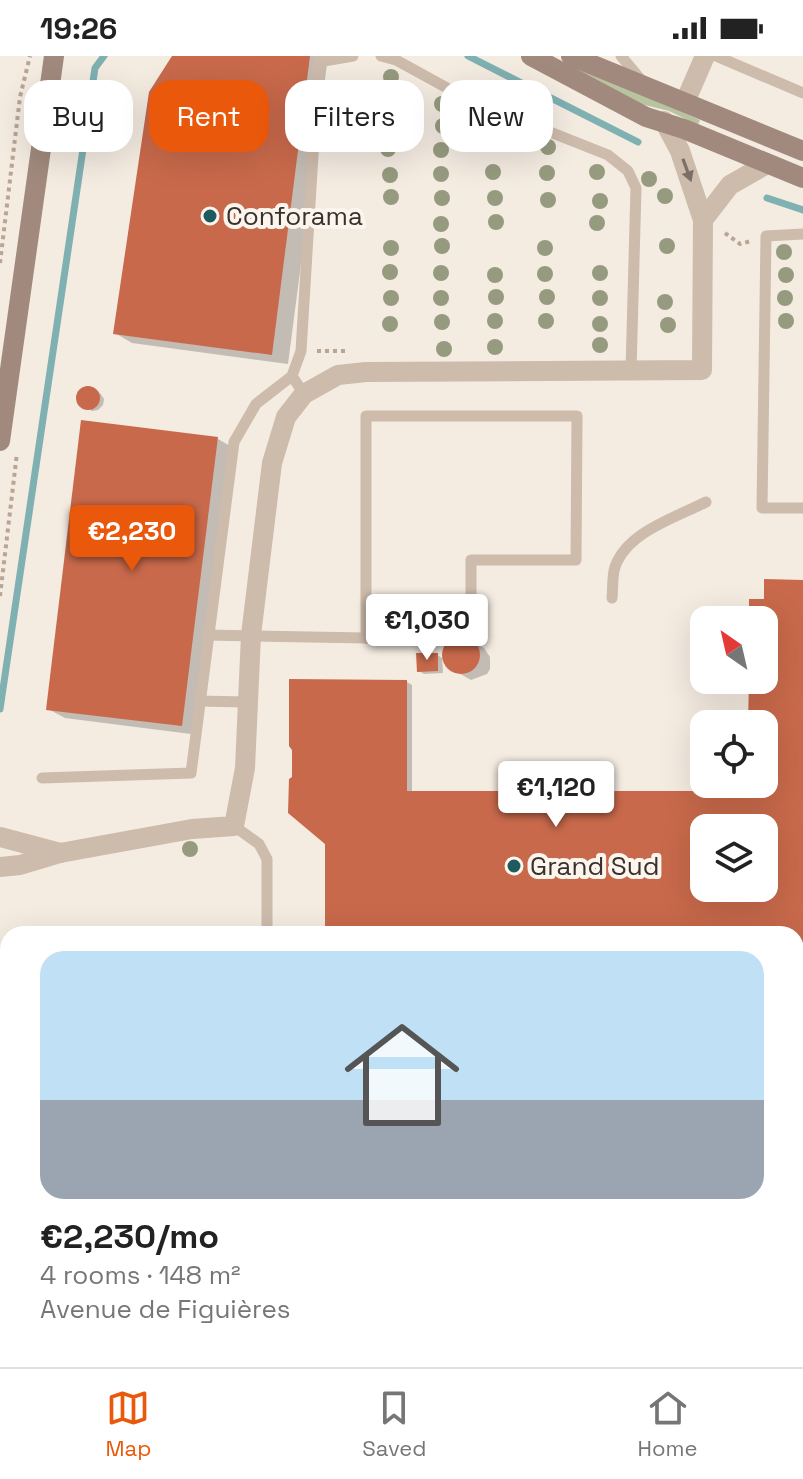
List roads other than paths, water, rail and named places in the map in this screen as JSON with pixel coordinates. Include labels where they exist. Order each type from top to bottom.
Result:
[{"type":"street","points":[[0,441],[49,84],[57,56]]},
{"type":"street","points":[[531,56],[646,117],[664,121],[803,178]]},
{"type":"street","points":[[571,56],[803,151]]},
{"type":"street","points":[[604,56],[654,89]]},
{"type":"street","points":[[685,102],[705,56]]},
{"type":"street","points":[[664,121],[710,222]]},
{"type":"street","points":[[0,867],[192,829],[234,826],[245,768],[251,635],[272,463],[286,417],[304,394],[338,375],[366,372],[702,370],[710,222],[730,185],[767,164]]},
{"type":"street","points":[[0,837],[60,853]]},
{"type":"lane","points":[[42,778],[191,773],[234,442],[256,404],[292,376],[301,351],[318,59],[353,56]]},
{"type":"lane","points":[[381,56],[396,60],[469,100],[608,155],[628,171],[636,188],[631,371]]},
{"type":"lane","points":[[621,56],[654,89]]},
{"type":"lane","points":[[716,56],[803,93]]},
{"type":"lane","points":[[803,234],[766,236],[762,508],[803,508]]},
{"type":"lane","points":[[292,376],[304,394]]},
{"type":"lane","points":[[207,635],[366,638],[397,637],[426,625],[471,624],[471,560],[576,560],[577,416],[366,416],[366,638]]},
{"type":"lane","points":[[612,598],[614,569],[624,548],[706,502]]},
{"type":"lane","points":[[199,701],[246,702]]},
{"type":"lane","points":[[234,826],[259,844],[267,859],[267,926]]},
{"type":"waterway","points":[[0,709],[95,68],[104,56]]},
{"type":"waterway","points":[[468,56],[638,142]]},
{"type":"waterway","points":[[767,198],[803,210]]},
{"type":"place","name":"Conforama","points":[[210,216]]},
{"type":"place","name":"Grand Sud","points":[[514,866]]}]
